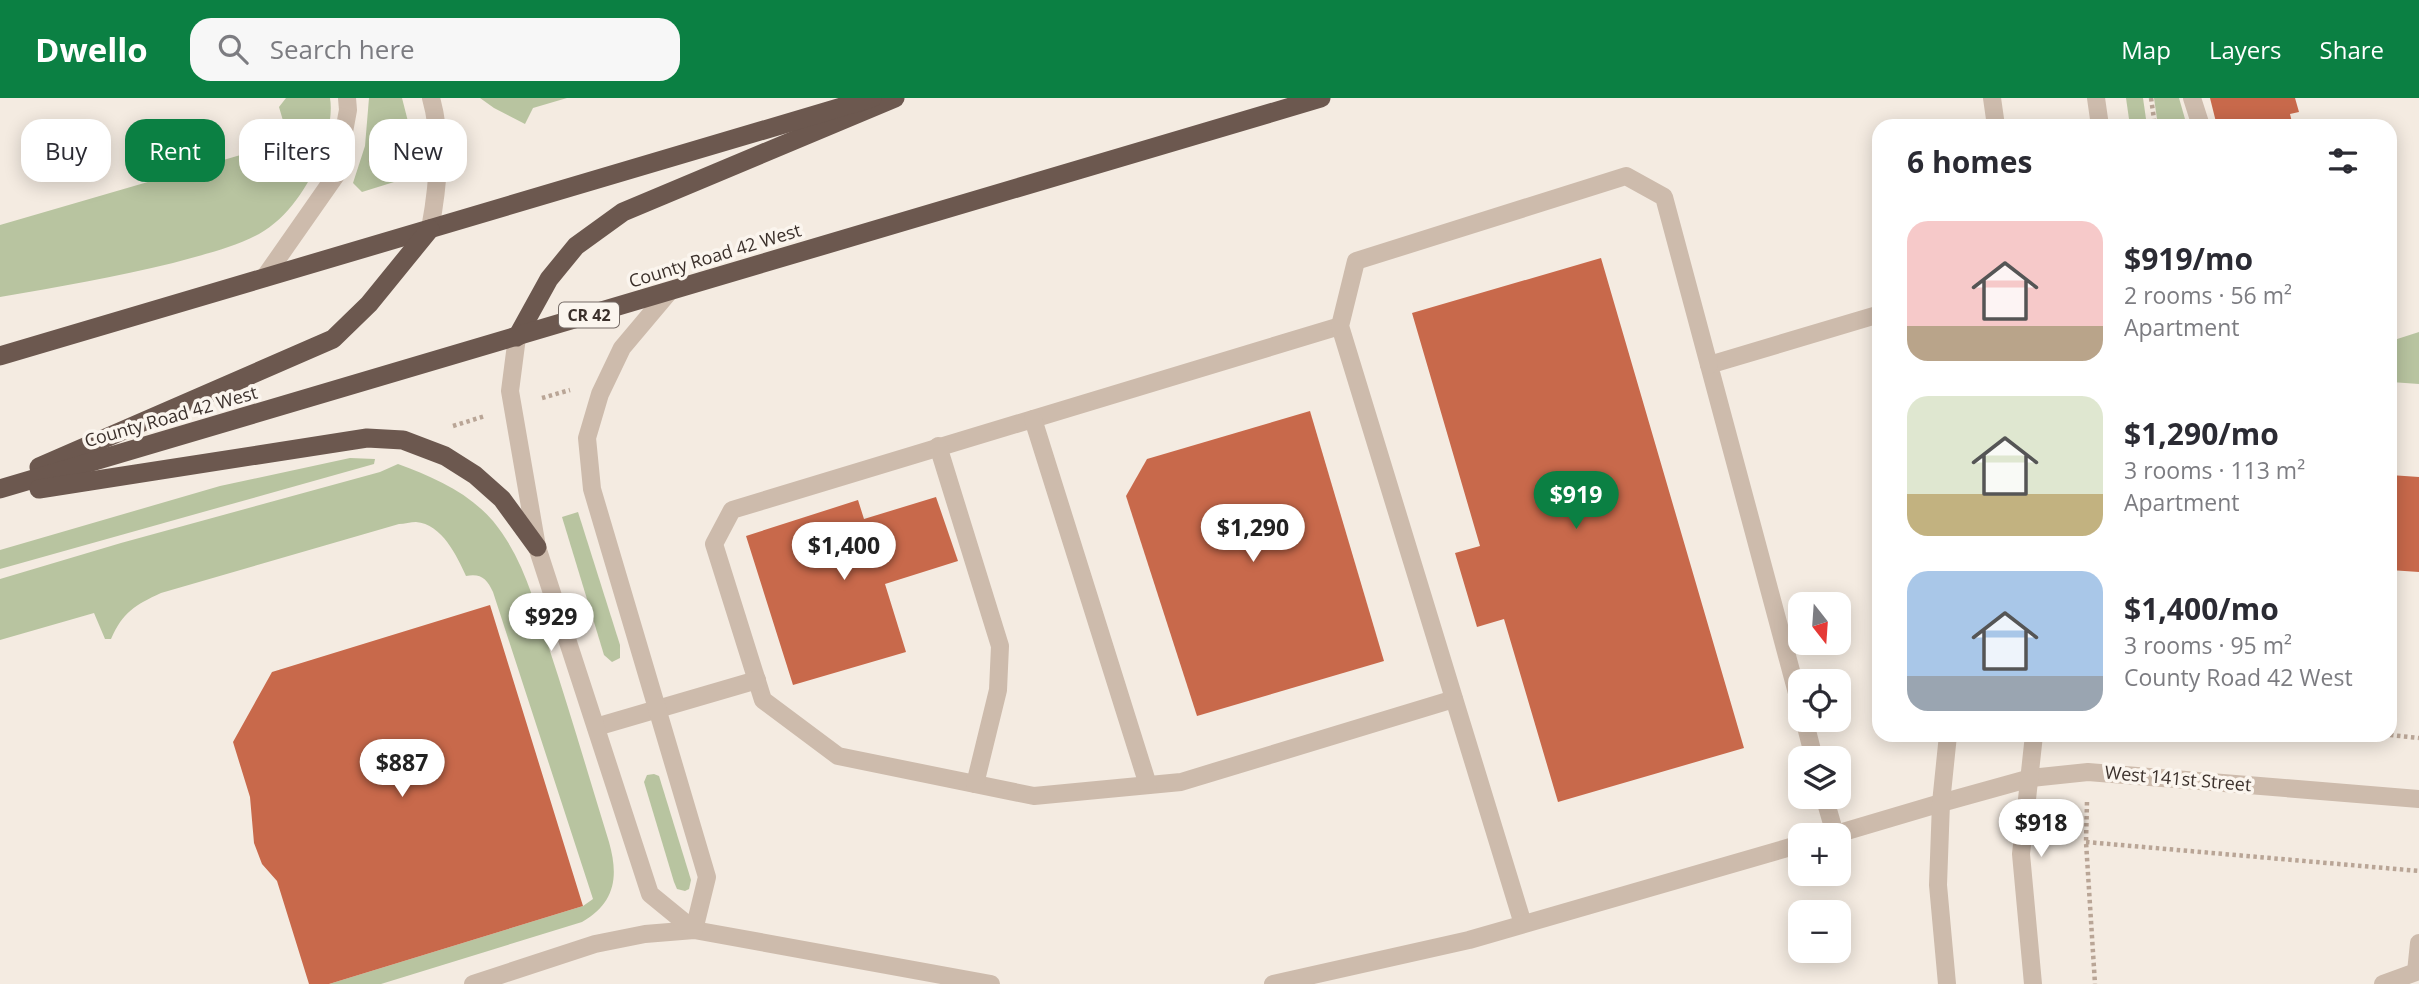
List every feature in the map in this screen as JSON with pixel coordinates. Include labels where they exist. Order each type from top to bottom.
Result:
[{"type":"highway","points":[[0,356],[872,98]]},
{"type":"highway","points":[[517,337],[549,279],[576,246],[623,212],[895,98]]},
{"type":"highway","name":"County Road 42 West","points":[[0,489],[1321,98]]},
{"type":"highway","points":[[0,489],[333,339],[369,304],[430,229]]},
{"type":"highway","points":[[0,489],[367,438],[403,440],[445,456],[475,475],[502,499],[537,547]]},
{"type":"street","points":[[264,278],[336,175],[348,110],[347,98]]},
{"type":"street","points":[[430,229],[438,190],[436,115],[431,98]]},
{"type":"street","points":[[1992,98],[1995,119]]},
{"type":"street","points":[[2096,98],[2100,119]]},
{"type":"street","points":[[2192,98],[2199,119]]},
{"type":"street","points":[[1523,924],[1340,326],[1356,261],[1626,176],[1664,197],[1791,669]]},
{"type":"street","points":[[670,291],[622,348],[600,394],[586,439],[592,489],[707,877],[694,930]]},
{"type":"street","points":[[1709,365],[1872,316]]},
{"type":"street","points":[[1340,326],[732,510],[713,544],[763,700],[838,756],[1034,796],[1181,782],[1454,699]]},
{"type":"street","points":[[517,337],[510,391],[537,547],[650,894],[694,930]]},
{"type":"street","points":[[1033,419],[1148,785]]},
{"type":"street","points":[[938,446],[1000,646],[998,691],[975,784]]},
{"type":"street","points":[[596,727],[757,680]]},
{"type":"street","points":[[1947,742],[1941,803],[1938,885],[1947,984]]},
{"type":"street","points":[[2032,984],[2021,854],[2034,742]]},
{"type":"street","name":"West 141st Street","points":[[1851,829],[2031,778],[2088,772],[2419,799]]},
{"type":"street","points":[[1273,984],[1469,940],[1788,848]]},
{"type":"street","points":[[473,984],[595,944],[645,934],[694,930],[991,984]]},
{"type":"street","points":[[2383,984],[2417,972],[2419,943]]},
{"type":"path","points":[[2151,98],[2154,119]]},
{"type":"path","points":[[358,167],[369,163]]},
{"type":"path","points":[[540,399],[576,388]]},
{"type":"path","points":[[2397,736],[2419,738]]},
{"type":"path","points":[[2088,772],[2086,842],[2095,984]]},
{"type":"path","points":[[2086,842],[2419,871]]},
{"type":"green space","points":[[286,98],[330,98],[330,119],[283,119],[279,107]]},
{"type":"green space","points":[[369,98],[402,98],[407,119],[369,119],[369,182],[394,182],[362,192],[353,183],[365,146]]},
{"type":"green space","points":[[480,98],[567,98],[533,108],[525,124]]},
{"type":"green space","points":[[2126,98],[2143,98],[2146,119],[2129,119]]},
{"type":"green space","points":[[2154,98],[2179,98],[2185,119],[2157,119]]},
{"type":"green space","points":[[239,156],[239,182],[307,182],[279,219],[259,234],[239,243],[173,263],[0,297],[0,225],[148,182],[225,182],[225,160]]},
{"type":"green space","points":[[2419,332],[2419,384],[2397,382],[2397,339]]},
{"type":"green space","points":[[350,458],[375,459],[374,464],[0,569],[0,550],[220,486]]},
{"type":"green space","points":[[398,464],[437,480],[473,502],[493,521],[520,565],[533,598],[609,842],[614,878],[608,898],[593,915],[582,922],[381,984],[329,984],[583,906],[593,899],[493,592],[488,584],[480,576],[466,576],[441,535],[434,528],[416,522],[399,524],[161,593],[131,610],[120,622],[111,639],[105,639],[94,613],[0,640],[0,579],[380,472]]},
{"type":"green space","points":[[578,512],[620,645],[620,658],[612,662],[604,655],[562,517]]},
{"type":"green space","points":[[647,775],[659,776],[691,880],[689,889],[685,891],[677,889],[674,882],[644,782]]},
{"type":"building","points":[[2210,98],[2295,98],[2299,112],[2290,114],[2291,119],[2215,119]]},
{"type":"building","points":[[1601,258],[1744,748],[1558,802],[1504,619],[1477,627],[1455,553],[1480,546],[1412,313]]},
{"type":"building","points":[[1310,411],[1384,661],[1197,716],[1126,496],[1147,459]]},
{"type":"building","points":[[2397,475],[2419,477],[2419,572],[2397,570]]},
{"type":"building","points":[[936,497],[958,561],[885,584],[906,652],[793,685],[746,536],[858,500],[864,519]]},
{"type":"building","points":[[490,605],[583,906],[329,984],[309,984],[277,881],[262,864],[254,843],[250,797],[233,742],[272,672]]}]
